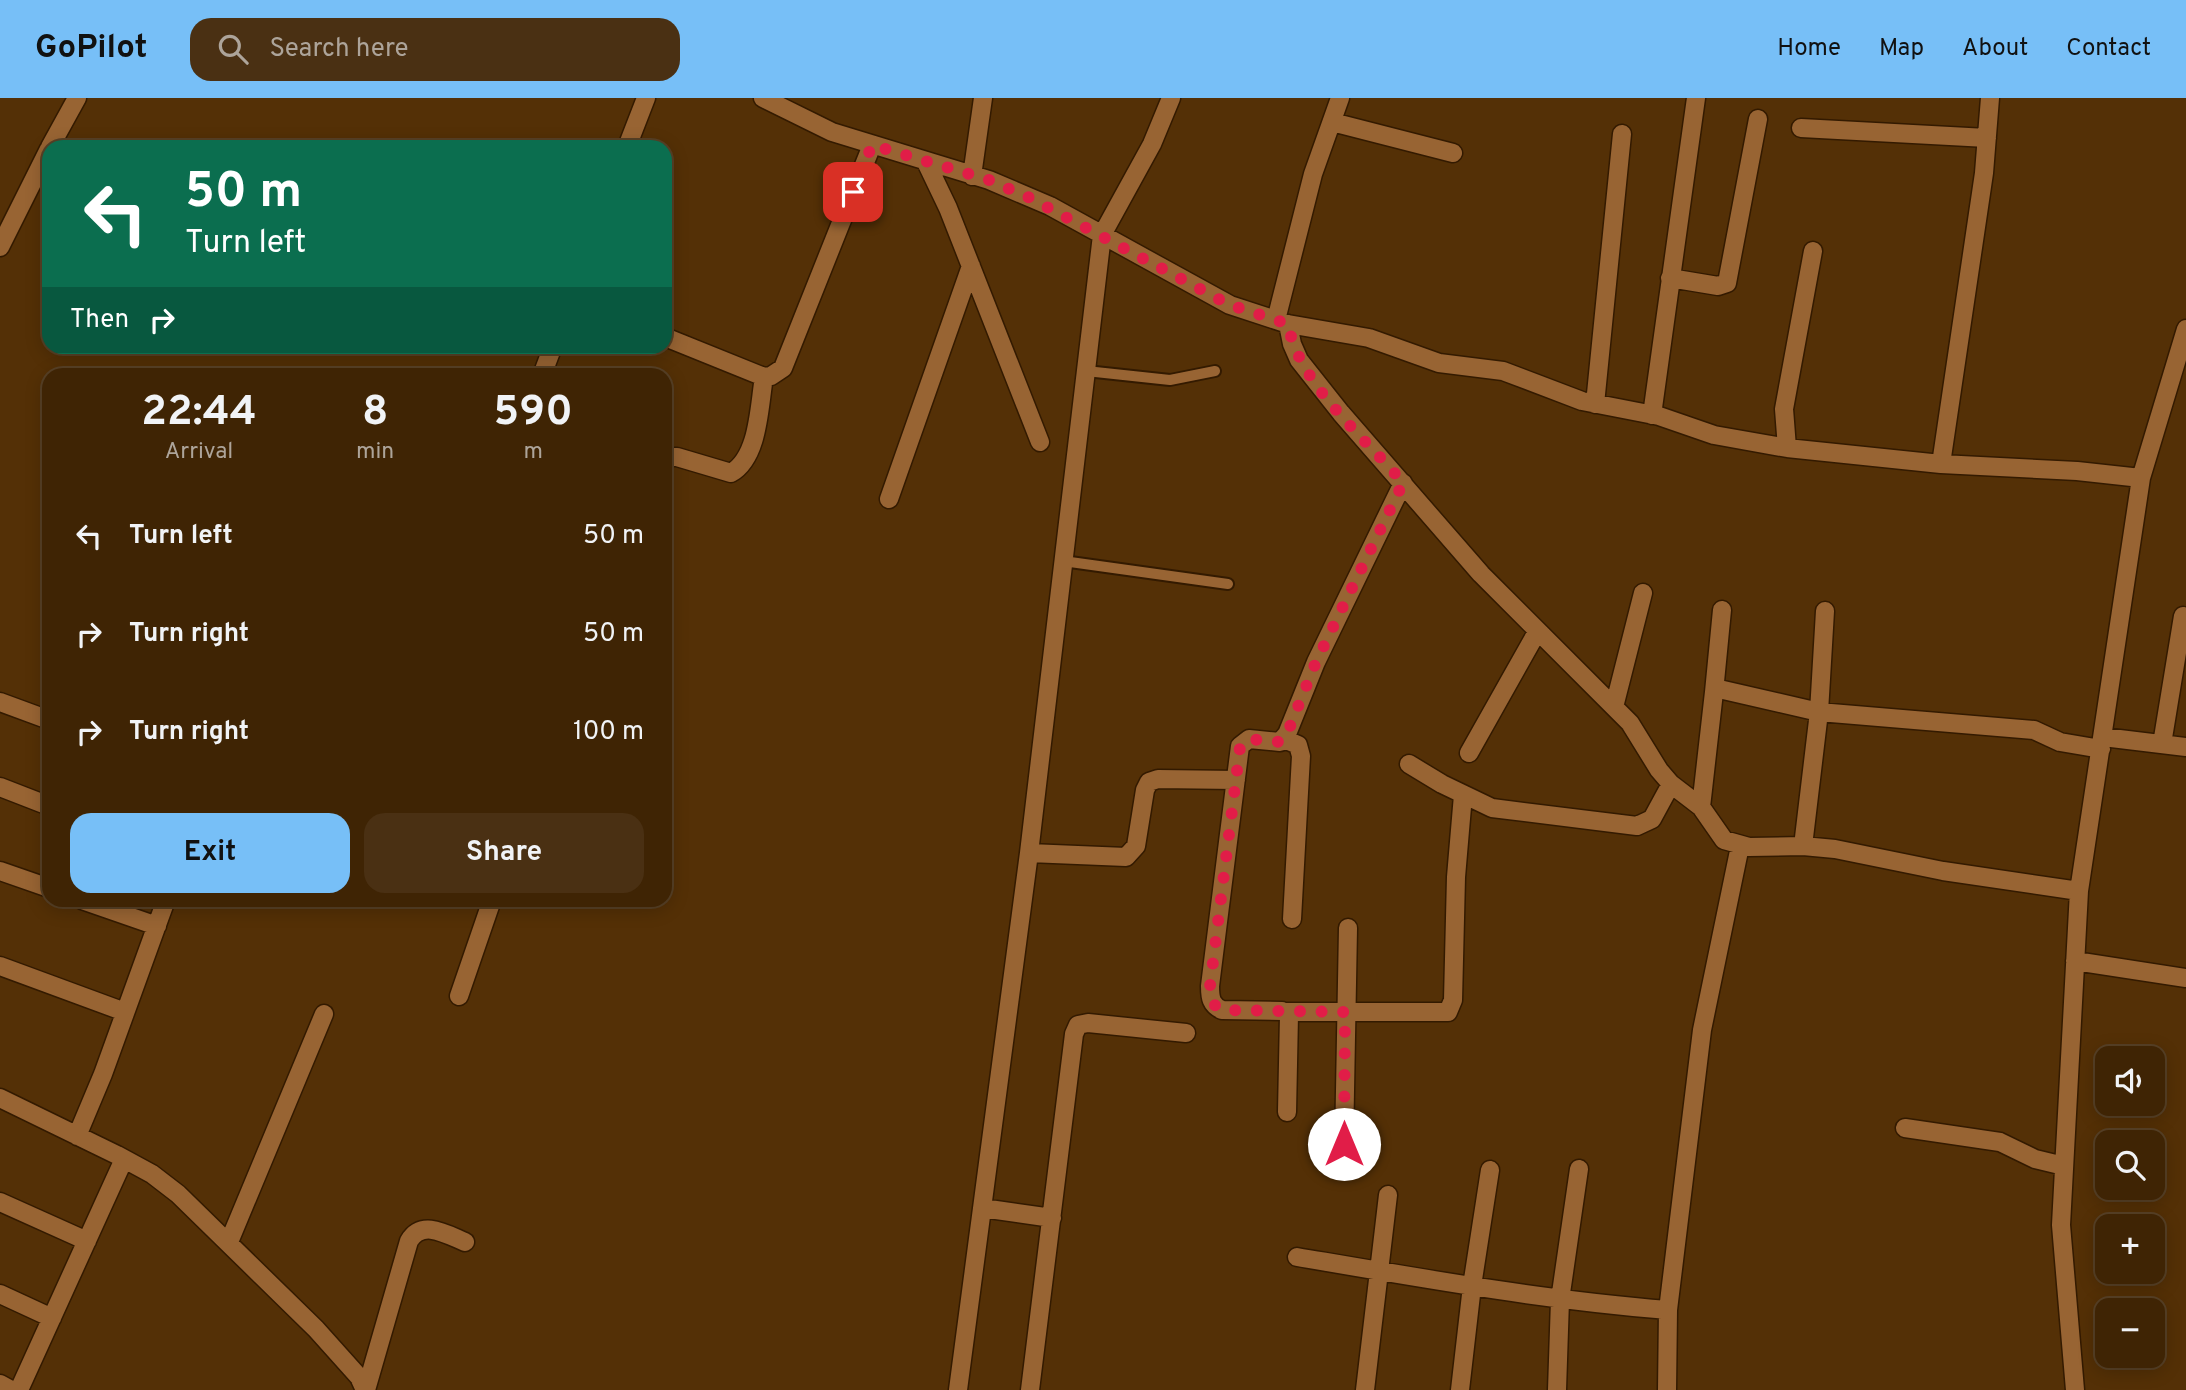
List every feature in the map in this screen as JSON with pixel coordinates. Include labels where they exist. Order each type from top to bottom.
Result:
[{"type":"street","points":[[54,140],[77,98]]},
{"type":"street","points":[[630,140],[646,98]]},
{"type":"street","points":[[763,98],[832,132],[951,169],[1049,206],[1230,305],[1282,322],[1369,338],[1439,363],[1503,372],[1595,404],[1652,415],[1714,435],[1787,448],[1941,464],[2064,470],[2141,478]]},
{"type":"street","points":[[983,98],[951,169],[971,266],[1040,442]]},
{"type":"street","points":[[958,1390],[1029,853],[1102,234],[1152,144],[1171,98]]},
{"type":"street","points":[[1340,98],[1313,174],[1282,322],[1299,360],[1341,413],[1480,574],[1630,723],[1659,770],[1671,784],[1701,807],[1717,833],[1731,844],[1835,849],[1943,871],[2080,891]]},
{"type":"street","points":[[1652,415],[1696,98]]},
{"type":"street","points":[[1941,464],[1984,173],[1990,98]]},
{"type":"street","points":[[1670,278],[1718,286],[1727,283],[1758,119]]},
{"type":"street","points":[[1332,122],[1453,153]]},
{"type":"street","points":[[1801,128],[1987,138]]},
{"type":"street","points":[[1595,404],[1622,134]]},
{"type":"street","points":[[672,340],[764,377],[772,376],[783,368],[872,145]]},
{"type":"street","points":[[0,247],[42,164]]},
{"type":"street","points":[[1787,448],[1784,409],[1813,251]]},
{"type":"street","points":[[889,499],[971,266]]},
{"type":"street","points":[[2075,1390],[2061,1225],[2080,891],[2141,478],[2186,329]]},
{"type":"street","points":[[672,457],[720,471],[730,472],[739,468],[746,459],[753,439],[764,377]]},
{"type":"street","points":[[1403,483],[1316,662],[1284,739],[1276,743],[1245,740],[1240,747],[1211,973],[1210,1000],[1215,1007],[1222,1010],[1285,1012],[1443,1013],[1452,1008],[1456,877],[1464,795]]},
{"type":"street","points":[[1614,708],[1643,593]]},
{"type":"street","points":[[1701,807],[1722,610]]},
{"type":"street","points":[[1803,846],[1819,712],[1825,611]]},
{"type":"street","points":[[2162,744],[2183,616]]},
{"type":"street","points":[[1469,753],[1537,632]]},
{"type":"street","points":[[1714,692],[1725,689],[1819,712],[2034,730],[2060,742],[2186,747]]},
{"type":"street","points":[[0,702],[42,717]]},
{"type":"street","points":[[1284,739],[1298,745],[1301,756],[1292,919]]},
{"type":"street","points":[[1409,764],[1464,795],[1508,812],[1637,826],[1652,819],[1671,784]]},
{"type":"street","points":[[1029,853],[1126,857],[1136,846],[1145,790],[1149,782],[1158,779],[1236,780]]},
{"type":"street","points":[[0,787],[42,803]]},
{"type":"street","points":[[1667,1390],[1668,1310],[1702,1030],[1740,846]]},
{"type":"street","points":[[0,871],[42,886]]},
{"type":"street","points":[[102,907],[156,926]]},
{"type":"street","points":[[77,1136],[163,907]]},
{"type":"street","points":[[459,996],[490,907]]},
{"type":"street","points":[[1344,1144],[1348,928]]},
{"type":"street","points":[[2075,961],[2186,978]]},
{"type":"street","points":[[0,966],[125,1012]]},
{"type":"street","points":[[1285,1012],[1290,1019],[1287,1112]]},
{"type":"street","points":[[229,1242],[324,1014]]},
{"type":"street","points":[[1030,1390],[1074,1034],[1079,1025],[1087,1023],[1186,1033]]},
{"type":"street","points":[[0,1098],[152,1174],[178,1194],[229,1242],[342,1358],[359,1377],[365,1390]]},
{"type":"street","points":[[1905,1128],[2000,1142],[2035,1159],[2064,1166]]},
{"type":"street","points":[[19,1390],[124,1159]]},
{"type":"street","points":[[1557,1390],[1560,1300],[1579,1169]]},
{"type":"street","points":[[1460,1390],[1472,1286],[1490,1170]]},
{"type":"street","points":[[1365,1390],[1388,1195]]},
{"type":"street","points":[[0,1202],[87,1241]]},
{"type":"street","points":[[982,1208],[1052,1218]]},
{"type":"street","points":[[365,1390],[409,1241],[414,1233],[423,1229],[434,1230],[465,1241]]},
{"type":"street","points":[[1297,1257],[1560,1300],[1668,1310]]},
{"type":"street","points":[[0,1294],[52,1318]]},
{"type":"street","points":[[0,1384],[11,1390]]},
{"type":"lane","points":[[1086,371],[1170,380],[1215,371]]},
{"type":"lane","points":[[1063,561],[1228,584]]},
{"type":"route","points":[[853,192],[872,145],[989,180],[1049,206],[1230,305],[1288,324],[1299,360],[1341,413],[1403,483],[1316,662],[1284,739],[1276,743],[1249,739],[1240,747],[1210,986],[1210,1000],[1215,1007],[1222,1010],[1345,1012],[1344,1144]]}]
